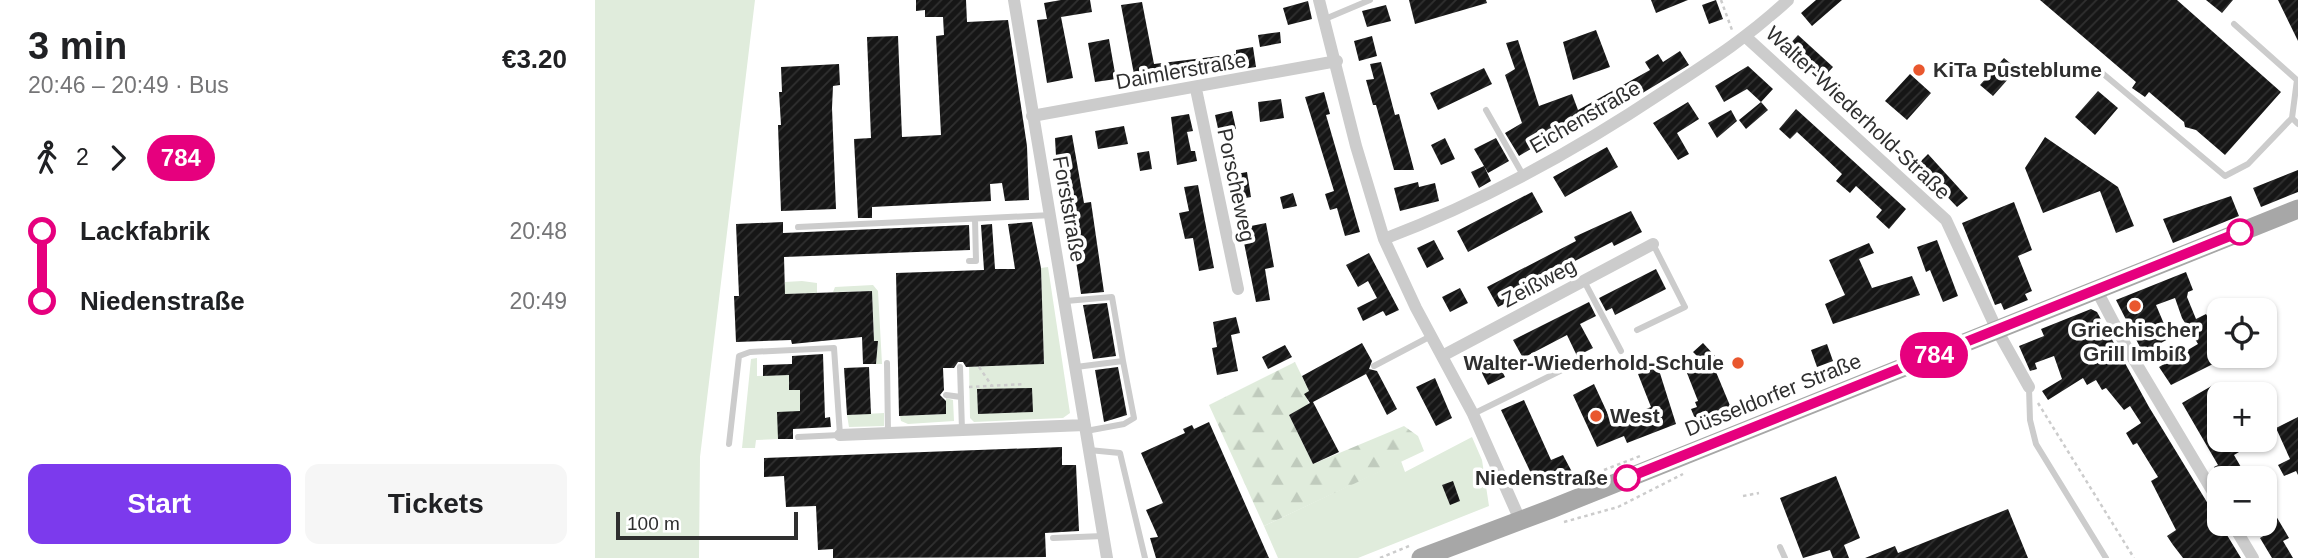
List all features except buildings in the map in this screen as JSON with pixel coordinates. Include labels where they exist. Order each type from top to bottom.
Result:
[{"type":"main road","name":"Düsseldorfer Straße","points":[[1421,558],[2298,209]]},
{"type":"street","name":"Forststraße","points":[[1014,0],[1032,116],[1052,215],[1107,558]]},
{"type":"street","points":[[1319,0],[1337,61],[1356,146],[1384,239],[1473,414],[1520,520]]},
{"type":"street","name":"Eichenstraße","points":[[1384,239],[1437,219],[1616,123],[1741,37],[1787,0]]},
{"type":"street","name":"Walter-Wiederhold-Straße","points":[[1741,37],[1946,220],[1997,330],[2029,387]]},
{"type":"street","name":"Daimlerstraße","points":[[1032,116],[1196,89],[1337,61]]},
{"type":"street","name":"Porscheweg","points":[[1196,89],[1238,289]]},
{"type":"street","name":"Zeißweg","points":[[1444,355],[1653,244]]},
{"type":"street","points":[[2096,289],[2127,348],[2207,482]]},
{"type":"street","points":[[840,435],[1086,428]]},
{"type":"street","points":[[2240,536],[2253,558]]},
{"type":"lane","points":[[1325,19],[1370,0]]},
{"type":"lane","points":[[2061,73],[2101,72],[2225,176],[2248,164],[2292,118],[2297,80],[2234,24]]},
{"type":"lane","points":[[1486,110],[1523,175]]},
{"type":"lane","points":[[2292,118],[2298,124]]},
{"type":"lane","points":[[799,226],[1052,215]]},
{"type":"lane","points":[[969,261],[976,261],[975,219]]},
{"type":"lane","points":[[1637,330],[1685,307],[1653,244]]},
{"type":"lane","points":[[1584,281],[1621,351]]},
{"type":"lane","points":[[1066,301],[1112,297],[1134,418],[1124,424],[1086,428]]},
{"type":"lane","points":[[1374,366],[1432,335]]},
{"type":"lane","points":[[729,444],[739,356],[750,352],[834,348],[840,435],[798,437]]},
{"type":"lane","points":[[1076,367],[1123,361]]},
{"type":"lane","points":[[887,363],[888,433]]},
{"type":"lane","points":[[960,368],[962,430]]},
{"type":"lane","points":[[1473,414],[1564,369]]},
{"type":"lane","points":[[2029,387],[2030,420],[2036,444],[2106,558]]},
{"type":"lane","points":[[946,395],[961,397]]},
{"type":"lane","points":[[1089,450],[1120,453],[1145,558]]},
{"type":"lane","points":[[1053,538],[1103,536]]},
{"type":"lane","points":[[1780,547],[1785,558]]},
{"type":"path","points":[[1721,0],[1741,37]]},
{"type":"path","points":[[979,367],[992,386]]},
{"type":"path","points":[[961,387],[1025,384]]},
{"type":"path","points":[[2029,387],[2134,558]]},
{"type":"path","points":[[1743,496],[1759,493]]},
{"type":"green space","points":[[595,0],[755,0],[700,457],[699,558],[595,558]]},
{"type":"green space","points":[[1048,267],[1070,413],[1063,418],[974,422],[970,418],[969,367],[1044,364],[1041,268]]},
{"type":"green space","points":[[785,282],[817,283],[817,293],[785,294]]},
{"type":"green space","points":[[873,285],[878,291],[882,364],[876,364],[878,341],[867,341],[874,336],[872,291],[833,292],[835,287]]},
{"type":"green space","points":[[757,358],[757,376],[789,375],[789,390],[800,390],[801,416],[778,413],[778,439],[756,440],[755,448],[742,448],[751,359]]},
{"type":"green space","points":[[1295,362],[1309,391],[1305,394],[1309,404],[1289,415],[1313,464],[1404,426],[1418,436],[1424,451],[1264,526],[1209,405]]},
{"type":"green space","points":[[946,398],[953,400],[954,421],[908,424],[901,421],[900,416],[946,414]]},
{"type":"green space","points":[[884,413],[884,426],[849,427],[847,415]]},
{"type":"green space","points":[[1472,437],[1482,460],[1489,506],[1358,558],[1278,558],[1264,526],[1401,461],[1405,472]]},
{"type":"bus line","name":"784","points":[[1627,478],[2240,232]]},
{"type":"place","name":"KiTa Pusteblume","points":[[1919,70]]},
{"type":"place","name":"Griechischer Grill Imbiß","points":[[2135,306]]},
{"type":"place","name":"Walter-Wiederhold-Schule","points":[[1738,363]]},
{"type":"place","name":"West","points":[[1596,416]]},
{"type":"place","name":"Niedenstraße","points":[[1627,478]]}]
